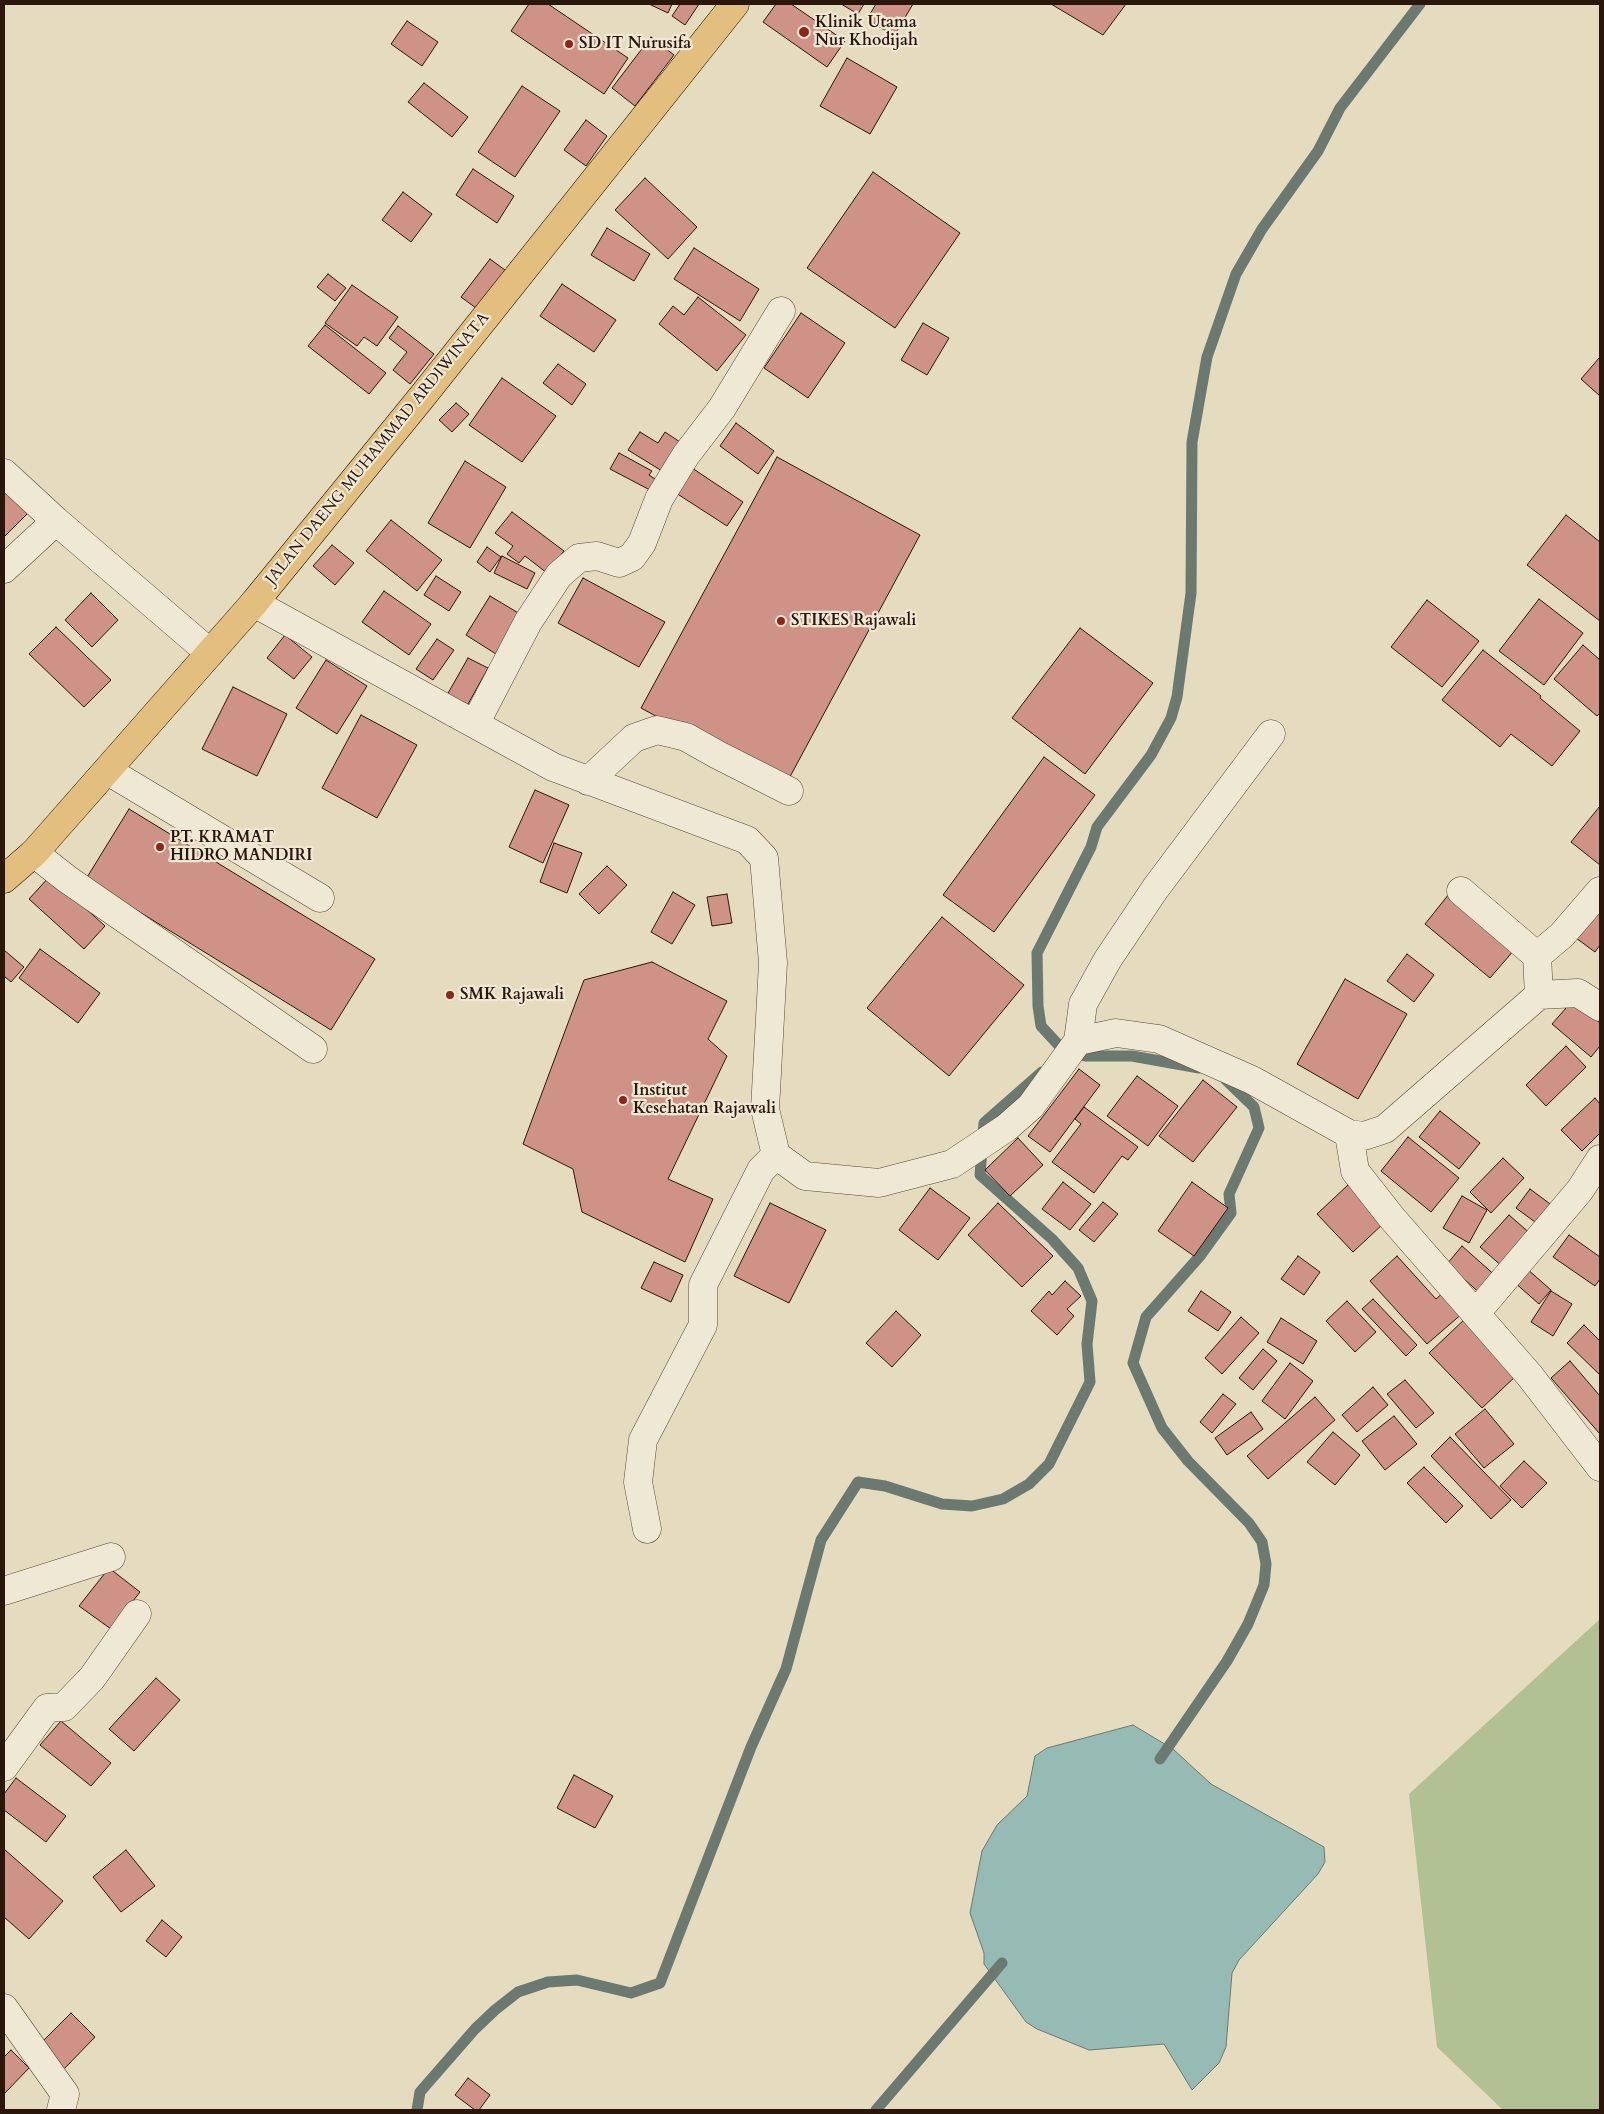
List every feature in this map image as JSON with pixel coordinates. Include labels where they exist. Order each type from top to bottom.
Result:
[{"type":"main road","name":"JALAN DAENG MUHAMMAD ARDIWINATA","points":[[4,879],[34,852],[108,771],[254,603],[427,390],[735,4]]},
{"type":"street","points":[[475,724],[528,622],[559,575],[579,558],[597,556],[619,562],[632,557],[642,542],[659,499],[686,455],[722,408],[781,311]]},
{"type":"street","points":[[4,473],[56,521],[210,653]]},
{"type":"street","points":[[4,568],[56,521]]},
{"type":"street","points":[[254,603],[553,767],[588,782],[747,840],[764,858],[773,963],[765,1109],[776,1155],[805,1176],[878,1183],[952,1164],[1006,1128],[1031,1106],[1078,1041],[1083,1004],[1108,960],[1161,881],[1271,734]]},
{"type":"street","points":[[588,782],[634,738],[657,730],[686,737],[718,756],[789,791]]},
{"type":"street","points":[[108,771],[320,898]]},
{"type":"street","points":[[34,852],[67,878],[313,1050]]},
{"type":"street","points":[[1461,891],[1537,956],[1539,995]]},
{"type":"street","points":[[1537,956],[1562,935],[1600,891]]},
{"type":"street","points":[[1078,1041],[1116,1033],[1159,1039],[1252,1080],[1349,1134],[1364,1136],[1385,1129],[1539,995],[1578,993],[1600,1007]]},
{"type":"street","points":[[1349,1134],[1355,1171],[1392,1218],[1530,1376],[1600,1467]]},
{"type":"street","points":[[647,1529],[638,1482],[643,1440],[702,1325],[703,1285],[761,1170],[776,1155]]},
{"type":"street","points":[[1476,1314],[1580,1190],[1600,1159]]},
{"type":"street","points":[[4,1591],[111,1557]]},
{"type":"street","points":[[4,1767],[47,1708],[64,1707],[92,1678],[137,1614]]},
{"type":"street","points":[[4,2008],[65,2094],[61,2110]]},
{"type":"green space","points":[[1600,1619],[1600,2110],[1503,2110],[1437,2047],[1409,1794]]},
{"type":"water","points":[[1133,1725],[1173,1749],[1211,1784],[1324,1847],[1325,1862],[1318,1874],[1239,1960],[1232,1973],[1226,2047],[1219,2063],[1192,2090],[1164,2044],[1089,2050],[1037,2029],[1026,2022],[984,1964],[984,1953],[970,1913],[982,1851],[997,1825],[1027,1796],[1035,1756],[1047,1748]]},
{"type":"building","name":"SD IT Nurusifa","points":[[529,4],[548,4],[628,58],[604,94],[511,31]]},
{"type":"building","points":[[649,4],[672,4],[668,13]]},
{"type":"building","points":[[680,4],[699,4],[685,25],[672,16]]},
{"type":"building","name":"Klinik Utama Nur Khodijah","points":[[776,4],[791,4],[845,41],[827,67],[763,22]]},
{"type":"building","points":[[841,4],[864,4],[858,14]]},
{"type":"building","points":[[876,4],[913,4],[894,36],[867,19]]},
{"type":"building","points":[[1051,4],[1126,4],[1103,35]]},
{"type":"building","points":[[407,21],[438,42],[422,66],[391,44]]},
{"type":"building","points":[[651,37],[674,55],[635,106],[612,88]]},
{"type":"building","points":[[847,58],[897,87],[870,134],[820,106]]},
{"type":"building","points":[[424,83],[468,117],[452,137],[408,102]]},
{"type":"building","points":[[522,86],[560,111],[515,177],[478,152]]},
{"type":"building","points":[[586,120],[607,136],[586,166],[564,150]]},
{"type":"building","points":[[473,169],[514,196],[497,223],[456,195]]},
{"type":"building","points":[[873,172],[960,233],[895,328],[807,268]]},
{"type":"building","points":[[645,178],[697,227],[668,259],[615,210]]},
{"type":"building","points":[[403,192],[432,214],[411,242],[382,220]]},
{"type":"building","points":[[607,228],[650,254],[634,281],[591,255]]},
{"type":"building","points":[[694,248],[759,289],[740,321],[674,279]]},
{"type":"building","points":[[490,259],[509,273],[480,311],[461,297]]},
{"type":"building","points":[[328,274],[346,288],[335,301],[317,287]]},
{"type":"building","points":[[562,284],[616,320],[594,352],[540,316]]},
{"type":"building","points":[[352,285],[398,317],[377,346],[364,337],[357,346],[325,323]]},
{"type":"building","points":[[698,297],[746,335],[717,371],[659,324],[673,306],[684,315]]},
{"type":"building","points":[[801,313],[845,343],[808,398],[764,368]]},
{"type":"building","points":[[923,323],[949,338],[927,375],[901,360]]},
{"type":"building","points":[[325,325],[386,373],[369,394],[308,346]]},
{"type":"building","points":[[398,326],[434,354],[410,384],[393,370],[407,352],[389,338]]},
{"type":"building","points":[[1600,357],[1600,396],[1581,379]]},
{"type":"building","points":[[558,364],[586,384],[572,405],[543,383]]},
{"type":"building","points":[[502,378],[556,416],[522,462],[469,425]]},
{"type":"building","points":[[456,403],[469,414],[452,432],[439,420]]},
{"type":"building","points":[[736,423],[774,451],[758,474],[720,446]]},
{"type":"building","points":[[640,432],[658,443],[665,432],[680,442],[662,471],[628,450]]},
{"type":"building","points":[[619,453],[652,471],[649,475],[655,479],[650,490],[610,469]]},
{"type":"building","name":"STIKES Rajawali","points":[[777,457],[920,535],[785,786],[641,708]]},
{"type":"building","points":[[465,461],[506,487],[470,548],[428,523]]},
{"type":"building","points":[[692,468],[743,502],[727,526],[676,493]]},
{"type":"building","points":[[4,489],[28,513],[4,537]]},
{"type":"building","points":[[512,512],[564,551],[547,573],[525,556],[519,563],[507,554],[513,546],[495,533]]},
{"type":"building","points":[[1566,515],[1600,542],[1600,621],[1527,565]]},
{"type":"building","points":[[391,520],[442,560],[417,591],[366,551]]},
{"type":"building","points":[[332,545],[354,563],[335,585],[313,566]]},
{"type":"building","points":[[487,547],[501,557],[490,572],[477,562]]},
{"type":"building","points":[[502,556],[535,573],[527,589],[494,573]]},
{"type":"building","points":[[436,576],[461,592],[449,611],[424,595]]},
{"type":"building","points":[[583,578],[665,622],[639,667],[558,623]]},
{"type":"building","points":[[384,591],[431,624],[409,655],[362,622]]},
{"type":"building","points":[[91,593],[118,620],[92,647],[65,620]]},
{"type":"building","points":[[490,596],[520,614],[496,654],[466,635]]},
{"type":"building","points":[[1539,599],[1583,633],[1544,685],[1499,651]]},
{"type":"building","points":[[1427,600],[1479,641],[1442,687],[1391,647]]},
{"type":"building","points":[[56,627],[111,680],[84,707],[29,654]]},
{"type":"building","points":[[1080,628],[1153,683],[1085,774],[1012,718]]},
{"type":"building","points":[[285,635],[312,657],[294,679],[267,658]]},
{"type":"building","points":[[437,639],[454,650],[433,680],[416,669]]},
{"type":"building","points":[[1583,645],[1600,660],[1600,713],[1597,716],[1554,679]]},
{"type":"building","points":[[1483,650],[1541,696],[1540,698],[1580,731],[1552,766],[1511,734],[1500,747],[1442,700]]},
{"type":"building","points":[[468,658],[488,668],[467,706],[447,695]]},
{"type":"building","points":[[326,660],[367,686],[337,734],[296,708]]},
{"type":"building","points":[[233,687],[287,714],[257,776],[202,749]]},
{"type":"building","points":[[361,715],[417,745],[377,818],[322,788]]},
{"type":"building","points":[[1044,757],[1095,795],[994,932],[943,895]]},
{"type":"building","points":[[535,790],[569,805],[543,863],[509,847]]},
{"type":"building","points":[[1600,806],[1600,865],[1571,842]]},
{"type":"building","points":[[129,809],[375,959],[331,1030],[86,879]]},
{"type":"building","points":[[554,843],[582,853],[567,893],[540,882]]},
{"type":"building","points":[[607,866],[627,885],[599,914],[579,894]]},
{"type":"building","points":[[50,876],[105,926],[84,949],[29,899]]},
{"type":"building","points":[[673,892],[695,905],[672,944],[651,932]]},
{"type":"building","points":[[727,894],[732,923],[712,926],[707,897]]},
{"type":"building","points":[[1449,894],[1515,949],[1490,978],[1425,924]]},
{"type":"building","points":[[1600,905],[1600,945],[1595,952],[1576,938]]},
{"type":"building","points":[[942,917],[1024,985],[949,1076],[867,1008]]},
{"type":"building","points":[[40,949],[100,993],[78,1023],[19,978]]},
{"type":"building","points":[[4,950],[24,967],[11,982],[4,976]]},
{"type":"building","points":[[1407,954],[1434,975],[1414,1002],[1387,981]]},
{"type":"building","name":"Institut Kesehatan Rajawali","points":[[652,962],[727,1001],[708,1039],[727,1056],[668,1179],[713,1199],[685,1262],[582,1212],[573,1169],[523,1144],[584,980]]},
{"type":"building","points":[[1345,979],[1407,1014],[1358,1099],[1297,1064]]},
{"type":"building","points":[[1573,1000],[1600,1023],[1600,1046],[1591,1057],[1552,1024]]},
{"type":"building","points":[[1566,1046],[1586,1067],[1546,1106],[1526,1085]]},
{"type":"building","points":[[1079,1069],[1100,1085],[1050,1152],[1028,1136]]},
{"type":"building","points":[[1137,1076],[1178,1106],[1148,1146],[1107,1116]]},
{"type":"building","points":[[1203,1080],[1237,1107],[1193,1162],[1159,1136]]},
{"type":"building","points":[[1595,1098],[1600,1104],[1600,1133],[1582,1151],[1561,1130]]},
{"type":"building","points":[[1084,1107],[1138,1147],[1128,1160],[1122,1156],[1094,1193],[1052,1162],[1081,1124],[1075,1119]]},
{"type":"building","points":[[1440,1111],[1480,1143],[1459,1169],[1419,1137]]},
{"type":"building","points":[[1408,1137],[1459,1178],[1431,1212],[1381,1171]]},
{"type":"building","points":[[1018,1138],[1043,1165],[1010,1196],[985,1170]]},
{"type":"building","points":[[1503,1158],[1524,1178],[1491,1213],[1470,1192]]},
{"type":"building","points":[[1063,1182],[1091,1204],[1070,1230],[1042,1209]]},
{"type":"building","points":[[1192,1182],[1228,1208],[1194,1256],[1158,1231]]},
{"type":"building","points":[[1348,1185],[1384,1223],[1353,1252],[1317,1214]]},
{"type":"building","points":[[930,1188],[970,1218],[938,1260],[899,1230]]},
{"type":"building","points":[[1530,1189],[1557,1209],[1543,1228],[1516,1208]]},
{"type":"building","points":[[1462,1196],[1487,1210],[1469,1243],[1443,1228]]},
{"type":"building","points":[[1103,1202],[1118,1214],[1094,1242],[1079,1230]]},
{"type":"building","points":[[770,1203],[826,1230],[789,1303],[734,1276]]},
{"type":"building","points":[[998,1203],[1053,1256],[1022,1287],[968,1235]]},
{"type":"building","points":[[1509,1215],[1532,1235],[1503,1267],[1480,1247]]},
{"type":"building","points":[[1569,1235],[1600,1257],[1600,1279],[1595,1286],[1553,1257]]},
{"type":"building","points":[[1462,1246],[1498,1278],[1482,1295],[1447,1264]]},
{"type":"building","points":[[1298,1256],[1320,1272],[1304,1295],[1281,1279]]},
{"type":"building","points":[[1397,1256],[1436,1299],[1445,1291],[1464,1312],[1427,1344],[1370,1281]]},
{"type":"building","points":[[654,1262],[683,1275],[671,1302],[641,1288]]},
{"type":"building","points":[[1526,1268],[1551,1290],[1539,1304],[1514,1282]]},
{"type":"building","points":[[1065,1281],[1081,1296],[1067,1309],[1074,1316],[1057,1335],[1031,1311],[1049,1291],[1052,1295]]},
{"type":"building","points":[[1201,1291],[1231,1312],[1218,1331],[1188,1311]]},
{"type":"building","points":[[1551,1291],[1572,1304],[1553,1336],[1531,1322]]},
{"type":"building","points":[[1373,1299],[1417,1345],[1406,1356],[1362,1309]]},
{"type":"building","points":[[1347,1301],[1376,1332],[1355,1352],[1326,1321]]},
{"type":"building","points":[[896,1311],[921,1335],[892,1367],[866,1343]]},
{"type":"building","points":[[1241,1317],[1259,1333],[1222,1374],[1205,1358]]},
{"type":"building","points":[[1281,1318],[1317,1341],[1303,1364],[1267,1342]]},
{"type":"building","points":[[1466,1318],[1518,1374],[1482,1408],[1429,1353]]},
{"type":"building","points":[[1584,1325],[1600,1341],[1600,1375],[1567,1343]]},
{"type":"building","points":[[1263,1349],[1277,1361],[1253,1390],[1239,1378]]},
{"type":"building","points":[[1570,1361],[1600,1396],[1600,1434],[1551,1378]]},
{"type":"building","points":[[1290,1363],[1313,1381],[1285,1419],[1262,1401]]},
{"type":"building","points":[[1405,1380],[1434,1413],[1416,1428],[1387,1394]]},
{"type":"building","points":[[1373,1387],[1388,1405],[1357,1432],[1342,1415]]},
{"type":"building","points":[[1223,1394],[1236,1404],[1212,1433],[1200,1422]]},
{"type":"building","points":[[1315,1397],[1335,1420],[1268,1479],[1247,1456]]},
{"type":"building","points":[[1485,1409],[1514,1444],[1484,1468],[1455,1434]]},
{"type":"building","points":[[1251,1412],[1263,1429],[1227,1455],[1215,1438]]},
{"type":"building","points":[[1394,1416],[1417,1444],[1385,1470],[1362,1441]]},
{"type":"building","points":[[1333,1432],[1360,1455],[1335,1485],[1307,1462]]},
{"type":"building","points":[[1450,1437],[1511,1500],[1491,1519],[1431,1456]]},
{"type":"building","points":[[1524,1461],[1547,1483],[1522,1508],[1500,1486]]},
{"type":"building","points":[[1424,1467],[1463,1506],[1446,1523],[1407,1483]]},
{"type":"building","points":[[109,1568],[140,1592],[111,1629],[79,1606]]},
{"type":"building","points":[[156,1678],[180,1700],[134,1751],[109,1729]]},
{"type":"building","points":[[61,1721],[111,1763],[91,1786],[40,1745]]},
{"type":"building","points":[[574,1775],[613,1796],[595,1828],[557,1808]]},
{"type":"building","points":[[16,1778],[66,1816],[46,1842],[4,1810],[4,1794]]},
{"type":"building","points":[[4,1849],[63,1901],[29,1939],[4,1917]]},
{"type":"building","points":[[126,1850],[155,1886],[121,1912],[93,1877]]},
{"type":"building","points":[[162,1920],[182,1937],[166,1957],[146,1941]]},
{"type":"building","points":[[71,2013],[95,2037],[63,2070],[38,2046]]},
{"type":"building","points":[[11,2050],[29,2068],[4,2094],[4,2057]]},
{"type":"building","points":[[468,2078],[490,2095],[479,2110],[475,2110],[455,2095]]},
{"type":"waterway","points":[[1199,1068],[1132,1056],[1086,1056],[1065,1052],[1041,1026],[1038,1006],[1037,953],[1091,847],[1097,827],[1151,755],[1171,718],[1177,697],[1191,593],[1192,442],[1207,357],[1236,274],[1262,229],[1318,151],[1340,108],[1420,4]]},
{"type":"waterway","points":[[417,2110],[420,2092],[475,2029],[518,1992],[548,1982],[577,1980],[631,1993],[660,1983],[751,1747],[786,1669],[821,1540],[858,1482],[885,1486],[942,1504],[972,1506],[1003,1499],[1029,1484],[1049,1464],[1090,1382],[1087,1344],[1092,1301],[1078,1268],[1052,1239],[980,1175],[984,1123],[1042,1072]]},
{"type":"waterway","points":[[1160,1759],[1227,1661],[1248,1624],[1264,1585],[1266,1564],[1262,1542],[1249,1523],[1188,1461],[1162,1428],[1133,1363],[1146,1317],[1200,1256],[1231,1213],[1229,1194],[1259,1128],[1254,1107],[1225,1079]]},
{"type":"waterway","points":[[876,2110],[1002,1963]]},
{"type":"place","name":"Klinik Utama Nur Khodijah","points":[[804,32]]},
{"type":"place","name":"SD IT Nurusifa","points":[[569,44]]},
{"type":"place","name":"STIKES Rajawali","points":[[781,621]]},
{"type":"place","name":"PT. KRAMAT HIDRO MANDIRI","points":[[160,847]]},
{"type":"place","name":"SMK Rajawali","points":[[450,995]]},
{"type":"place","name":"Institut Kesehatan Rajawali","points":[[623,1100]]}]
